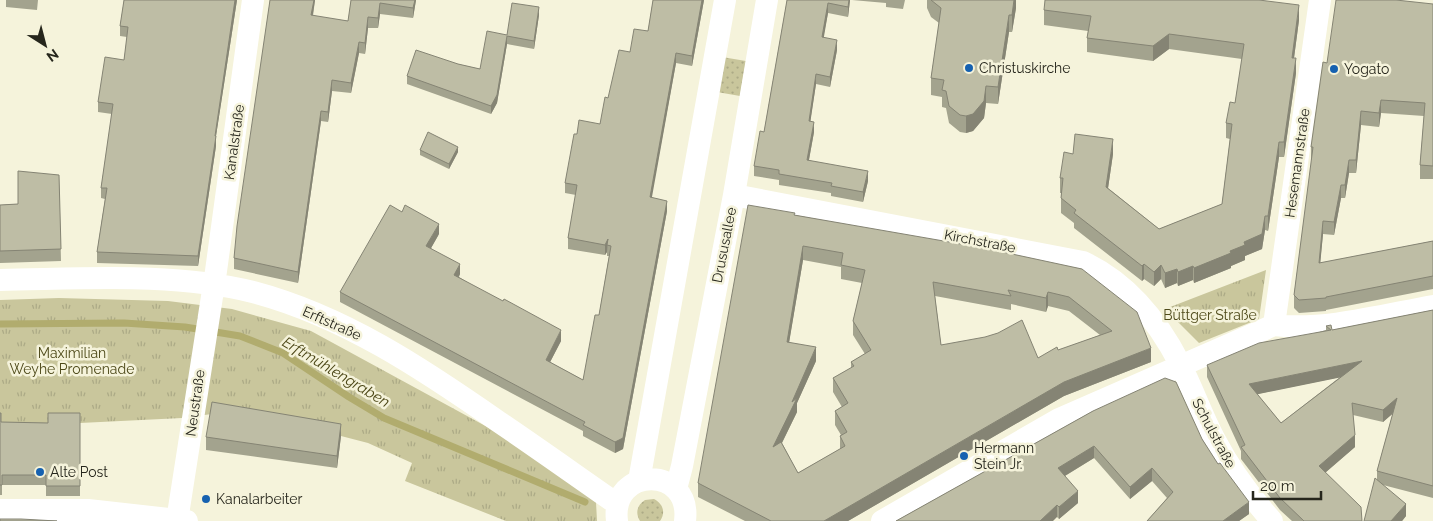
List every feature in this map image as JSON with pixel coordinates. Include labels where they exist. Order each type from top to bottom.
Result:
[{"type":"street","name":"Kanalstraße","points":[[214,285],[253,0]]},
{"type":"street","points":[[638,481],[725,0]]},
{"type":"street","name":"Drususallee","points":[[676,489],[734,195],[767,0]]},
{"type":"street","name":"Hesemannstraße","points":[[1274,325],[1320,0]]},
{"type":"street","name":"Kirchstraße","points":[[734,195],[1083,262],[1097,268],[1114,280],[1146,309],[1181,365]]},
{"type":"street","name":"Erftstraße","points":[[0,280],[93,278],[166,280],[214,285],[252,292],[281,301],[353,331],[446,384],[617,513]]},
{"type":"street","name":"Neustraße","points":[[181,520],[203,352],[214,285]]},
{"type":"street","points":[[882,521],[1059,419],[1274,325],[1296,328],[1433,306]]},
{"type":"street","name":"Schulstraße","points":[[1181,365],[1215,441],[1239,478],[1272,521]]},
{"type":"street","points":[[617,513],[622,494],[629,486],[638,481],[658,480],[668,483],[676,489],[682,498],[686,509],[685,521]]},
{"type":"street","points":[[0,510],[88,510],[181,520]]},
{"type":"green space","points":[[722,57],[746,61],[740,96],[717,92]]},
{"type":"green space","name":"Büttger Straße","points":[[1266,270],[1259,319],[1199,343],[1165,309]]},
{"type":"green space","name":"Maximilian Weyhe Promenade","points":[[59,298],[168,301],[232,309],[311,331],[502,435],[596,502],[597,521],[506,521],[405,481],[412,463],[368,443],[341,436],[212,414],[182,418],[80,423],[0,423],[0,300]]},
{"type":"green space","points":[[654,499],[660,503],[663,509],[660,521],[640,521],[637,512],[640,504],[645,500]]},
{"type":"building","points":[[124,0],[235,0],[198,256],[97,252],[107,188],[101,188],[113,104],[98,102],[105,57],[124,60],[128,27],[120,26]]},
{"type":"building","points":[[270,0],[314,0],[311,15],[348,21],[351,0],[415,0],[413,8],[380,3],[378,18],[368,17],[365,43],[359,42],[351,83],[332,80],[328,112],[321,111],[298,272],[234,258]]},
{"type":"building","points":[[653,0],[702,0],[692,56],[676,53],[650,197],[667,201],[623,438],[615,442],[583,425],[585,422],[340,292],[390,205],[402,212],[405,205],[439,224],[426,246],[460,264],[454,275],[503,301],[504,299],[561,330],[546,360],[583,380],[595,315],[599,315],[611,246],[607,245],[608,239],[605,245],[568,238],[577,185],[565,183],[574,134],[577,134],[579,120],[600,124],[605,97],[608,98],[619,50],[630,52],[634,29],[648,31]]},
{"type":"building","points":[[787,0],[849,0],[848,7],[828,3],[822,37],[837,40],[830,77],[816,74],[809,121],[814,122],[807,160],[868,171],[863,192],[831,186],[832,183],[779,174],[779,170],[754,166],[760,131],[764,132]]},
{"type":"building","name":"Christuskirche","points":[[931,0],[1014,0],[1012,15],[1009,15],[998,87],[986,86],[984,101],[973,114],[960,115],[949,106],[946,91],[942,90],[944,80],[931,78],[941,8]]},
{"type":"building","points":[[1045,0],[1259,0],[1299,5],[1292,58],[1296,58],[1284,142],[1279,142],[1268,216],[1265,216],[1262,234],[1244,242],[1245,245],[1230,251],[1231,253],[1194,268],[1193,266],[1178,272],[1177,269],[1165,273],[1161,265],[1154,272],[1144,264],[1142,266],[1074,213],[1076,210],[1061,198],[1063,178],[1060,178],[1064,152],[1073,154],[1075,134],[1113,139],[1106,187],[1159,229],[1222,204],[1232,124],[1226,123],[1230,102],[1235,103],[1244,44],[1169,34],[1153,46],[1087,38],[1091,16],[1044,10]]},
{"type":"building","points":[[1336,0],[1396,0],[1433,4],[1433,166],[1420,165],[1425,103],[1381,100],[1379,113],[1361,111],[1356,160],[1349,160],[1345,185],[1341,185],[1334,222],[1323,221],[1319,263],[1433,241],[1433,276],[1326,298],[1299,300],[1294,295],[1313,147],[1311,147],[1323,62],[1327,63]]},
{"type":"building","points":[[512,3],[539,7],[534,41],[507,36],[497,95],[491,106],[407,76],[416,50],[480,69],[487,31],[507,35]]},
{"type":"building","points":[[428,132],[458,147],[449,164],[420,150]]},
{"type":"building","points":[[18,171],[59,175],[61,249],[0,251],[0,205],[18,204]]},
{"type":"building","points":[[748,205],[795,213],[794,215],[984,248],[1082,269],[1137,312],[1151,348],[1064,382],[824,521],[771,521],[698,483]],"holes":[[[803,246],[843,253],[841,265],[865,270],[853,321],[871,350],[851,362],[854,366],[833,378],[848,403],[835,411],[847,432],[840,436],[845,446],[798,473],[781,442],[773,447],[797,398],[792,402],[816,347],[787,342]],[[933,282],[1011,296],[1008,290],[1046,298],[1048,292],[1069,297],[1112,331],[1058,350],[1057,347],[1038,358],[1022,320],[998,333],[941,345]]]},
{"type":"building","points":[[1433,310],[1433,486],[1377,471],[1397,398],[1383,410],[1352,403],[1355,435],[1319,466],[1361,507],[1362,521],[1304,521],[1280,498],[1241,447],[1245,445],[1207,365],[1259,343],[1331,330],[1326,326],[1331,325],[1332,330]],"holes":[[[1362,361],[1281,423],[1249,384]]]},
{"type":"building","points":[[1165,378],[1176,382],[1202,439],[1218,464],[1220,463],[1249,502],[1223,521],[1147,521],[1173,492],[1152,468],[1130,487],[1094,446],[1058,468],[1078,491],[1059,507],[1057,505],[1040,521],[896,521],[1093,411]]},
{"type":"building","points":[[212,402],[341,424],[337,456],[206,437]]},
{"type":"building","name":"Alte Post","points":[[0,413],[1,422],[48,423],[48,413],[80,413],[80,486],[46,486],[46,475],[2,475],[2,485],[0,485]]},
{"type":"building","points":[[1375,478],[1406,504],[1391,521],[1364,521]]},
{"type":"building","points":[[0,519],[21,519],[57,521],[0,521]]},
{"type":"waterway","name":"Erftmühlengraben","points":[[0,324],[124,323],[185,327],[240,336],[283,353],[384,418],[585,502]]},
{"type":"place","name":"Christuskirche","points":[[969,68]]},
{"type":"place","name":"Yogato","points":[[1334,69]]},
{"type":"place","name":"Hermann Stein Jr.","points":[[964,456]]},
{"type":"place","name":"Alte Post","points":[[40,472]]},
{"type":"place","name":"Kanalarbeiter","points":[[206,499]]}]
